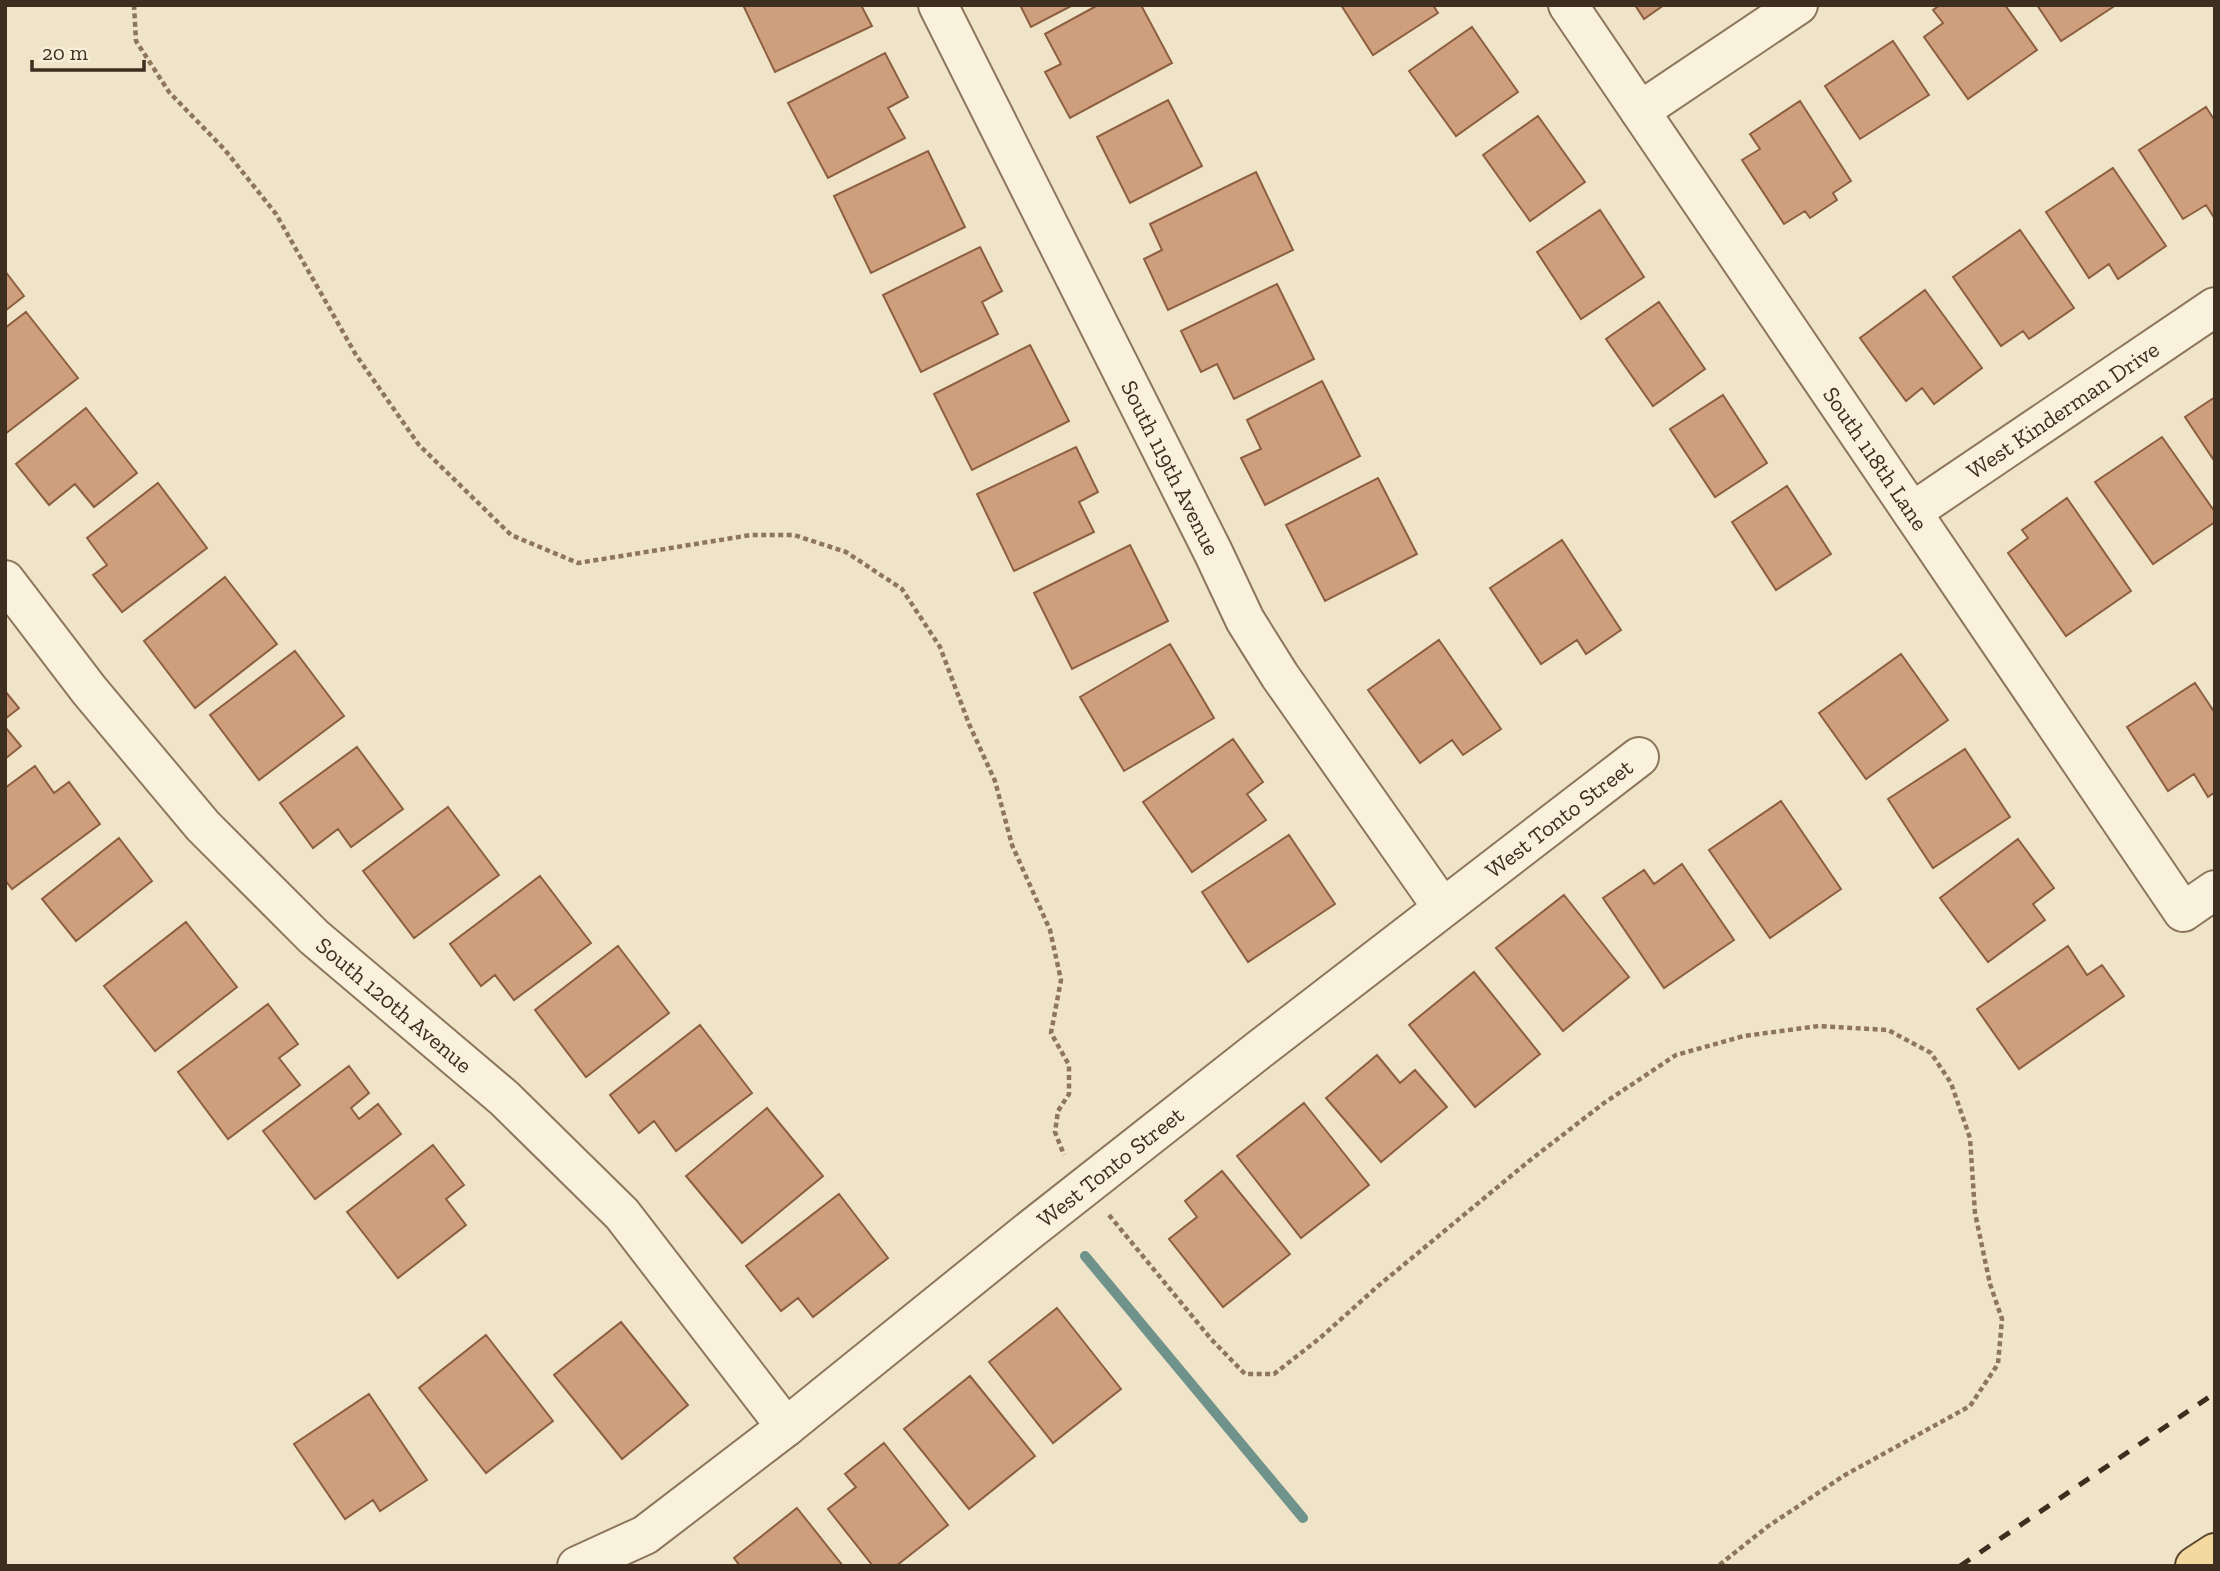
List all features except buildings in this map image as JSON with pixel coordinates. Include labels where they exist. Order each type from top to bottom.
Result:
[{"type":"main road","points":[[2195,1566],[2215,1553]]},
{"type":"street","name":"South 119th Avenue","points":[[938,5],[1245,620],[1280,676],[1442,906]]},
{"type":"street","name":"South 118th Lane","points":[[1568,5],[2183,912],[2215,890]]},
{"type":"street","points":[[1640,111],[1798,5]]},
{"type":"street","name":"West Kinderman Drive","points":[[1912,512],[2215,307]]},
{"type":"street","name":"South 120th Avenue","points":[[5,580],[89,690],[203,825],[314,937],[504,1098],[622,1214],[786,1427]]},
{"type":"street","name":"West Tonto Street","points":[[577,1566],[645,1535],[786,1427],[1074,1195],[1442,906],[1639,757]]},
{"type":"path","points":[[135,5],[136,41],[169,92],[225,150],[276,214],[356,355],[419,445],[510,535],[578,563],[751,535],[794,535],[846,552],[902,589],[940,647],[969,724],[995,781],[1012,845],[1050,930],[1061,980],[1051,1033],[1069,1065],[1069,1094],[1058,1111],[1055,1132],[1074,1195],[1146,1258],[1211,1339],[1245,1374],[1273,1374],[1320,1338],[1529,1161],[1604,1103],[1676,1055],[1744,1035],[1819,1026],[1888,1030],[1931,1053],[1951,1083],[1970,1138],[1975,1213],[1990,1284],[2002,1319],[1998,1364],[1970,1406],[1844,1475],[1767,1527],[1718,1566]]},
{"type":"waterway","points":[[1085,1256],[1303,1518]]},
{"type":"railway","points":[[1960,1566],[2215,1393]]}]
